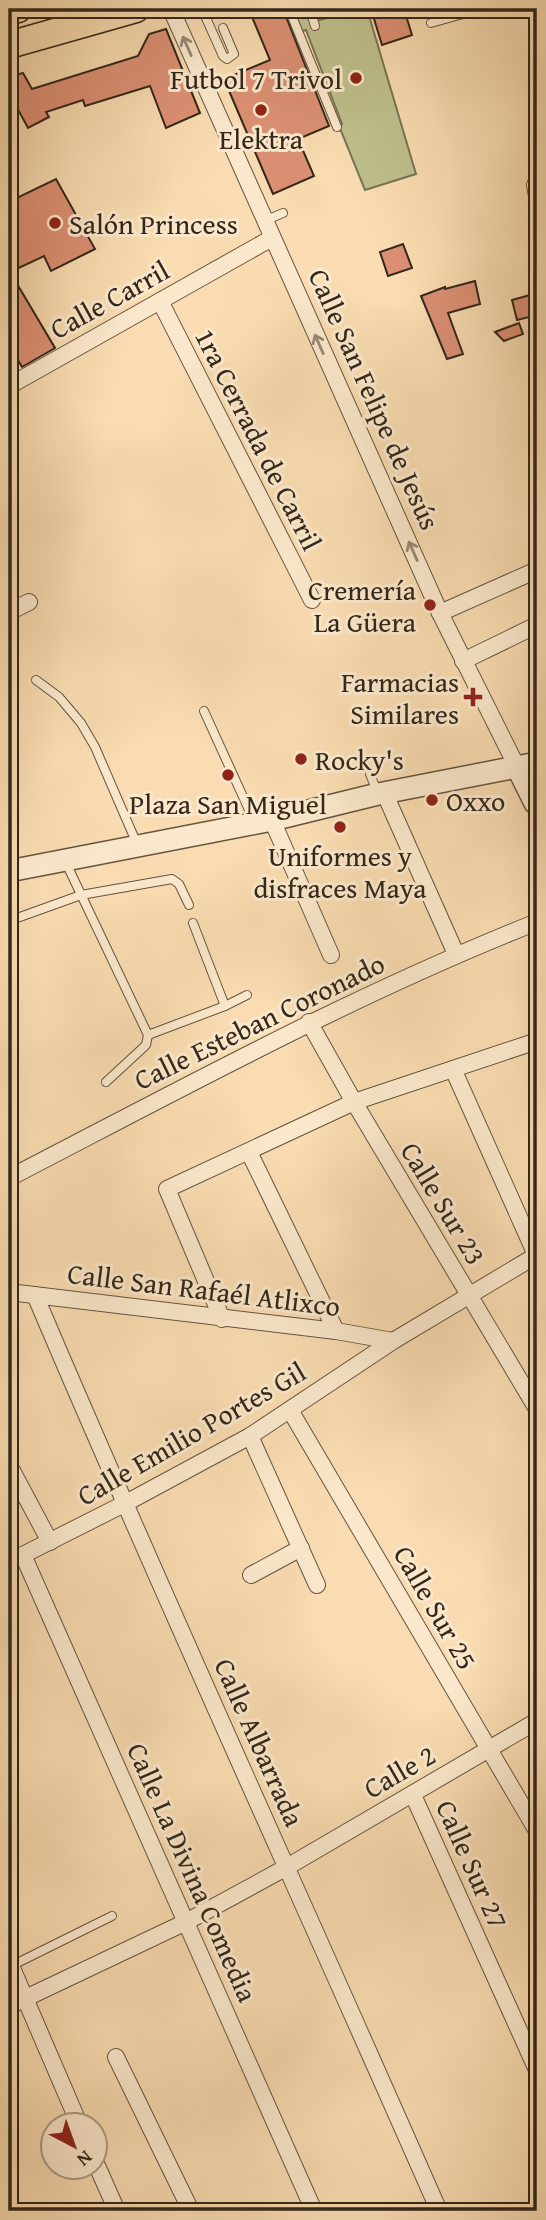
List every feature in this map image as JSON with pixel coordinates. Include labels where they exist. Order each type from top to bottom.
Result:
[{"type":"main road","points":[[9,12],[18,9]]},
{"type":"main road","points":[[9,45],[136,9]]},
{"type":"street","name":"Calle San Felipe de Jesús","points":[[171,9],[440,613],[463,661],[527,765],[537,804]]},
{"type":"street","name":"Calle Carril","points":[[9,386],[272,238]]},
{"type":"street","name":"1ra Cerrada de Carril","points":[[160,301],[312,600]]},
{"type":"street","points":[[440,613],[537,570]]},
{"type":"street","points":[[9,612],[29,602]]},
{"type":"street","points":[[463,661],[537,625]]},
{"type":"street","points":[[9,871],[263,821],[377,787],[527,765]]},
{"type":"street","points":[[377,787],[456,954]]},
{"type":"street","points":[[263,821],[331,956]]},
{"type":"street","name":"Calle Esteban Coronado","points":[[9,1178],[309,1022],[456,954],[537,922]]},
{"type":"street","name":"Calle Sur 23","points":[[309,1022],[537,1409]]},
{"type":"street","points":[[222,1319],[167,1189],[354,1102],[537,1041]]},
{"type":"street","points":[[453,1069],[537,1255]]},
{"type":"street","points":[[249,1152],[336,1331]]},
{"type":"street","name":"Calle Emilio Portes Gil","points":[[16,1559],[250,1436],[393,1341],[537,1255]]},
{"type":"street","name":"Calle San Rafaél Atlixco","points":[[9,1292],[336,1331],[393,1341]]},
{"type":"street","name":"Calle Albarrada","points":[[34,1295],[124,1504],[439,2211]]},
{"type":"street","name":"Calle Sur 25","points":[[290,1410],[537,1831]]},
{"type":"street","points":[[250,1436],[317,1585]]},
{"type":"street","points":[[9,1465],[50,1542]]},
{"type":"street","points":[[251,1575],[300,1548]]},
{"type":"street","name":"Calle La Divina Comedia","points":[[16,1559],[186,1922],[314,2211]]},
{"type":"street","name":"Calle 2","points":[[9,2006],[186,1922],[288,1867],[537,1721]]},
{"type":"street","name":"Calle Sur 27","points":[[413,1795],[537,2070]]},
{"type":"street","points":[[10,1963],[74,2112]]},
{"type":"street","points":[[117,2057],[191,2211]]},
{"type":"street","points":[[104,2182],[117,2211]]},
{"type":"lane","points":[[202,9],[223,56],[227,59],[234,54],[223,28]]},
{"type":"lane","points":[[289,9],[337,127]]},
{"type":"lane","points":[[310,9],[315,26]]},
{"type":"lane","points":[[431,23],[480,9]]},
{"type":"lane","points":[[264,221],[283,213]]},
{"type":"lane","points":[[36,680],[59,697],[81,723],[95,747],[138,846]]},
{"type":"lane","points":[[204,711],[263,821]]},
{"type":"lane","points":[[64,860],[148,1035],[146,1045],[106,1082]]},
{"type":"lane","points":[[17,918],[81,895],[172,879],[179,884],[190,905]]},
{"type":"lane","points":[[193,923],[225,1006]]},
{"type":"lane","points":[[148,1035],[247,995]]},
{"type":"lane","points":[[10,1963],[113,1916]]},
{"type":"green space","name":"Futbol 7 Trivol","points":[[303,9],[316,9],[320,20],[355,9],[367,9],[416,174],[365,190],[339,126],[342,124],[306,30],[299,32],[293,16],[304,12]]},
{"type":"building","points":[[258,9],[283,9],[329,126],[298,139],[314,176],[273,194],[224,79],[270,60],[250,12]]},
{"type":"building","points":[[371,9],[404,9],[412,35],[382,45]]},
{"type":"building","points":[[166,29],[200,113],[166,128],[150,86],[85,106],[83,100],[46,112],[49,117],[28,128],[9,93],[9,77],[23,73],[32,89],[138,56],[149,34]]},
{"type":"building","points":[[9,179],[17,198],[56,179],[95,249],[51,271],[44,256],[10,272],[55,348],[22,367],[9,345]]},
{"type":"building","points":[[403,244],[412,268],[388,276],[380,252]]},
{"type":"building","points":[[475,281],[480,304],[448,313],[463,354],[447,359],[421,296],[445,287]]},
{"type":"building","points":[[537,293],[537,315],[517,320],[512,300]]},
{"type":"building","points":[[519,323],[523,334],[504,341],[495,332]]},
{"type":"place","name":"Futbol 7 Trivol","points":[[356,78]]},
{"type":"place","name":"Elektra","points":[[261,110]]},
{"type":"place","name":"Salón Princess","points":[[55,223]]},
{"type":"place","name":"Cremería La Güera","points":[[430,605]]},
{"type":"place","name":"Farmacias Similares","points":[[473,697]]},
{"type":"place","name":"Rocky's","points":[[301,759]]},
{"type":"place","name":"Plaza San Miguel","points":[[228,775]]},
{"type":"place","name":"Oxxo","points":[[432,800]]},
{"type":"place","name":"Uniformes y disfraces Maya","points":[[340,827]]}]
